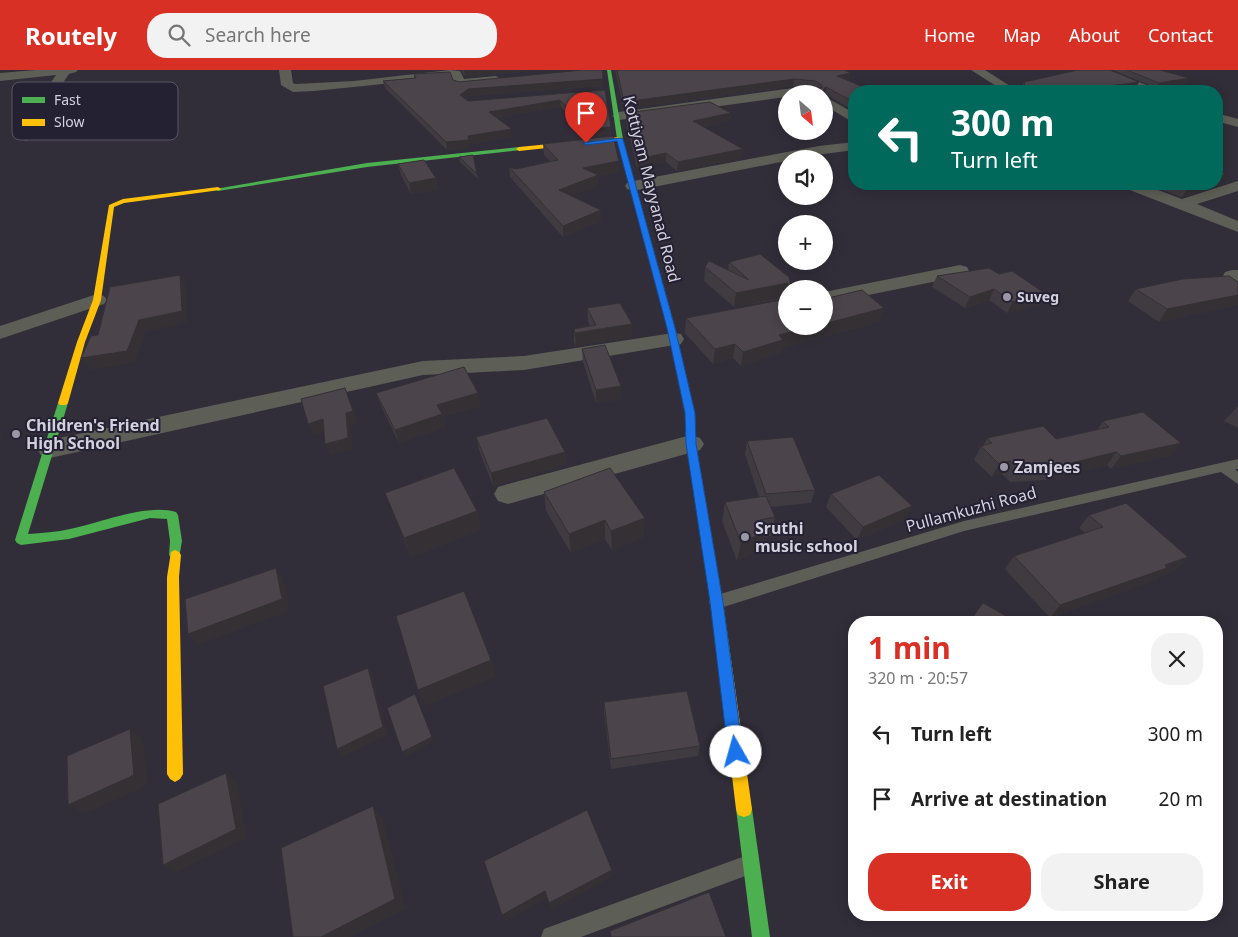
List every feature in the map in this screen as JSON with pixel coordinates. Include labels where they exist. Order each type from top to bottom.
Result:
[{"type":"street","points":[[0,77],[68,70]]},
{"type":"street","points":[[59,82],[68,70]]},
{"type":"street","points":[[285,70],[287,85],[293,88],[368,84],[412,76],[456,73],[460,83],[508,79]]},
{"type":"street","name":"Kottiyam Mayyanad Road","points":[[609,70],[607,91],[619,116],[620,139],[678,330],[690,413],[691,444],[717,602],[760,937]]},
{"type":"street","points":[[977,70],[1002,85]]},
{"type":"street","points":[[1098,70],[1135,85]]},
{"type":"street","points":[[619,116],[778,94]]},
{"type":"street","points":[[833,106],[848,115]]},
{"type":"street","points":[[1223,119],[1238,123]]},
{"type":"street","points":[[175,774],[173,577],[176,541],[172,515],[150,514],[69,534],[21,540],[31,501],[50,449],[81,342],[87,303],[111,206],[123,201],[230,188],[367,165],[620,139]]},
{"type":"street","points":[[633,186],[819,150],[848,147]]},
{"type":"street","points":[[1181,204],[1238,186]]},
{"type":"street","points":[[1144,190],[1238,227]]},
{"type":"street","points":[[833,296],[960,271]]},
{"type":"street","points":[[1238,276],[1232,276],[1230,282],[1238,290]]},
{"type":"street","points":[[0,318],[87,303]]},
{"type":"street","points":[[0,333],[87,303]]},
{"type":"street","points":[[50,449],[423,368],[524,363],[678,330]]},
{"type":"street","points":[[508,494],[691,444]]},
{"type":"lane","name":"Pullamkuzhi Road","points":[[717,602],[964,526],[1238,464]]},
{"type":"lane","points":[[1223,467],[1238,479]]},
{"type":"lane","points":[[552,937],[750,865]]},
{"type":"building","points":[[582,70],[602,70],[603,79],[468,89],[460,95],[468,101],[605,90],[611,127],[588,129],[560,100],[489,112],[512,129],[468,136],[469,140],[446,142],[383,81],[416,78],[414,74],[450,72],[453,80],[459,82]]},
{"type":"building","points":[[617,70],[844,70],[851,73],[837,76],[859,85],[848,85],[848,99],[833,91],[833,85],[822,85],[815,81],[794,79],[624,102]]},
{"type":"building","points":[[1078,70],[1110,70],[1139,82],[1117,85],[1025,85],[1024,82]]},
{"type":"building","points":[[1127,70],[1160,70],[1189,78],[1159,83]]},
{"type":"building","points":[[710,102],[731,113],[693,121],[743,149],[678,162],[666,153],[638,159],[626,113]]},
{"type":"building","points":[[613,136],[619,161],[583,168],[598,175],[559,190],[601,210],[563,226],[509,167],[516,169],[558,160],[543,144]]},
{"type":"building","points":[[473,155],[477,174],[459,157]]},
{"type":"building","points":[[424,160],[436,178],[409,183],[398,164]]},
{"type":"building","points":[[760,254],[789,277],[790,280],[778,280],[778,285],[736,293],[705,267],[709,261],[749,280],[729,262]]},
{"type":"building","points":[[989,268],[999,274],[1012,271],[1046,294],[1013,302],[994,289],[970,297],[937,276]]},
{"type":"building","points":[[180,275],[182,311],[139,320],[127,351],[81,358],[91,336],[98,335],[110,287]]},
{"type":"building","points":[[1229,276],[1238,282],[1238,295],[1167,309],[1136,289],[1183,279]]},
{"type":"building","points":[[862,290],[884,308],[833,322],[833,297]]},
{"type":"building","points":[[778,301],[778,335],[783,340],[743,352],[735,344],[715,349],[686,318]]},
{"type":"building","points":[[620,303],[632,324],[575,333],[574,329],[596,325],[587,308]]},
{"type":"building","points":[[605,345],[621,386],[596,390],[582,349]]},
{"type":"building","points":[[464,367],[478,393],[437,405],[442,414],[395,430],[376,393]]},
{"type":"building","points":[[345,388],[353,411],[346,413],[348,438],[325,444],[323,419],[308,424],[301,399]]},
{"type":"building","points":[[1143,412],[1181,443],[1121,456],[1116,452],[1055,467],[1018,469],[1010,461],[999,464],[981,446],[992,443],[987,438],[1043,426],[1056,439],[1109,427],[1103,421]]},
{"type":"building","points":[[547,418],[565,452],[491,473],[476,437]]},
{"type":"building","points":[[793,437],[815,490],[766,494],[747,441]]},
{"type":"building","points":[[454,468],[477,511],[404,538],[385,493]]},
{"type":"building","points":[[610,468],[645,518],[611,531],[605,520],[569,534],[544,492]]},
{"type":"building","points":[[879,475],[912,506],[863,527],[831,494]]},
{"type":"building","points":[[766,496],[775,517],[760,520],[765,532],[741,543],[725,502]]},
{"type":"building","points":[[1126,503],[1188,557],[1165,565],[1167,568],[1060,605],[1014,556],[1103,527],[1089,515]]},
{"type":"building","points":[[276,568],[282,599],[188,634],[185,599]]},
{"type":"building","points":[[464,591],[491,660],[418,690],[396,616]]},
{"type":"building","points":[[983,603],[1006,616],[973,616]]},
{"type":"building","points":[[368,668],[383,727],[337,749],[323,686]]},
{"type":"building","points":[[687,691],[700,746],[611,759],[604,702]]},
{"type":"building","points":[[415,694],[432,737],[402,752],[387,708]]},
{"type":"building","points":[[130,729],[134,775],[68,805],[67,756]]},
{"type":"building","points":[[226,773],[236,829],[163,865],[158,804]]},
{"type":"building","points":[[373,806],[395,899],[321,937],[293,937],[281,848]]},
{"type":"building","points":[[587,810],[612,870],[549,903],[545,891],[502,915],[484,861]]},
{"type":"building","points":[[709,892],[726,937],[611,937],[610,931]]},
{"type":"traffic: fast","points":[[609,70],[620,139],[671,327],[690,413],[691,444],[696,473]]},
{"type":"traffic: fast","points":[[218,189],[367,165],[519,149]]},
{"type":"traffic: fast","points":[[63,403],[21,540],[69,534],[150,514],[172,515],[176,541],[175,555]]},
{"type":"traffic: fast","points":[[744,809],[761,937]]},
{"type":"traffic: slow","points":[[519,149],[620,139]]},
{"type":"traffic: slow","points":[[63,403],[81,342],[97,300],[111,206],[123,201],[218,189]]},
{"type":"traffic: slow","points":[[696,473],[717,602],[744,809]]},
{"type":"traffic: slow","points":[[175,555],[173,577],[175,774]]},
{"type":"place","name":"Suveg","points":[[1007,297]]},
{"type":"place","name":"Children's Friend High School","points":[[16,434]]},
{"type":"place","name":"Zamjees","points":[[1004,467]]},
{"type":"place","name":"Sruthi music school","points":[[745,537]]},
{"type":"route","points":[[586,143],[620,139],[671,328],[690,413],[691,444],[717,602],[736,752]]}]
